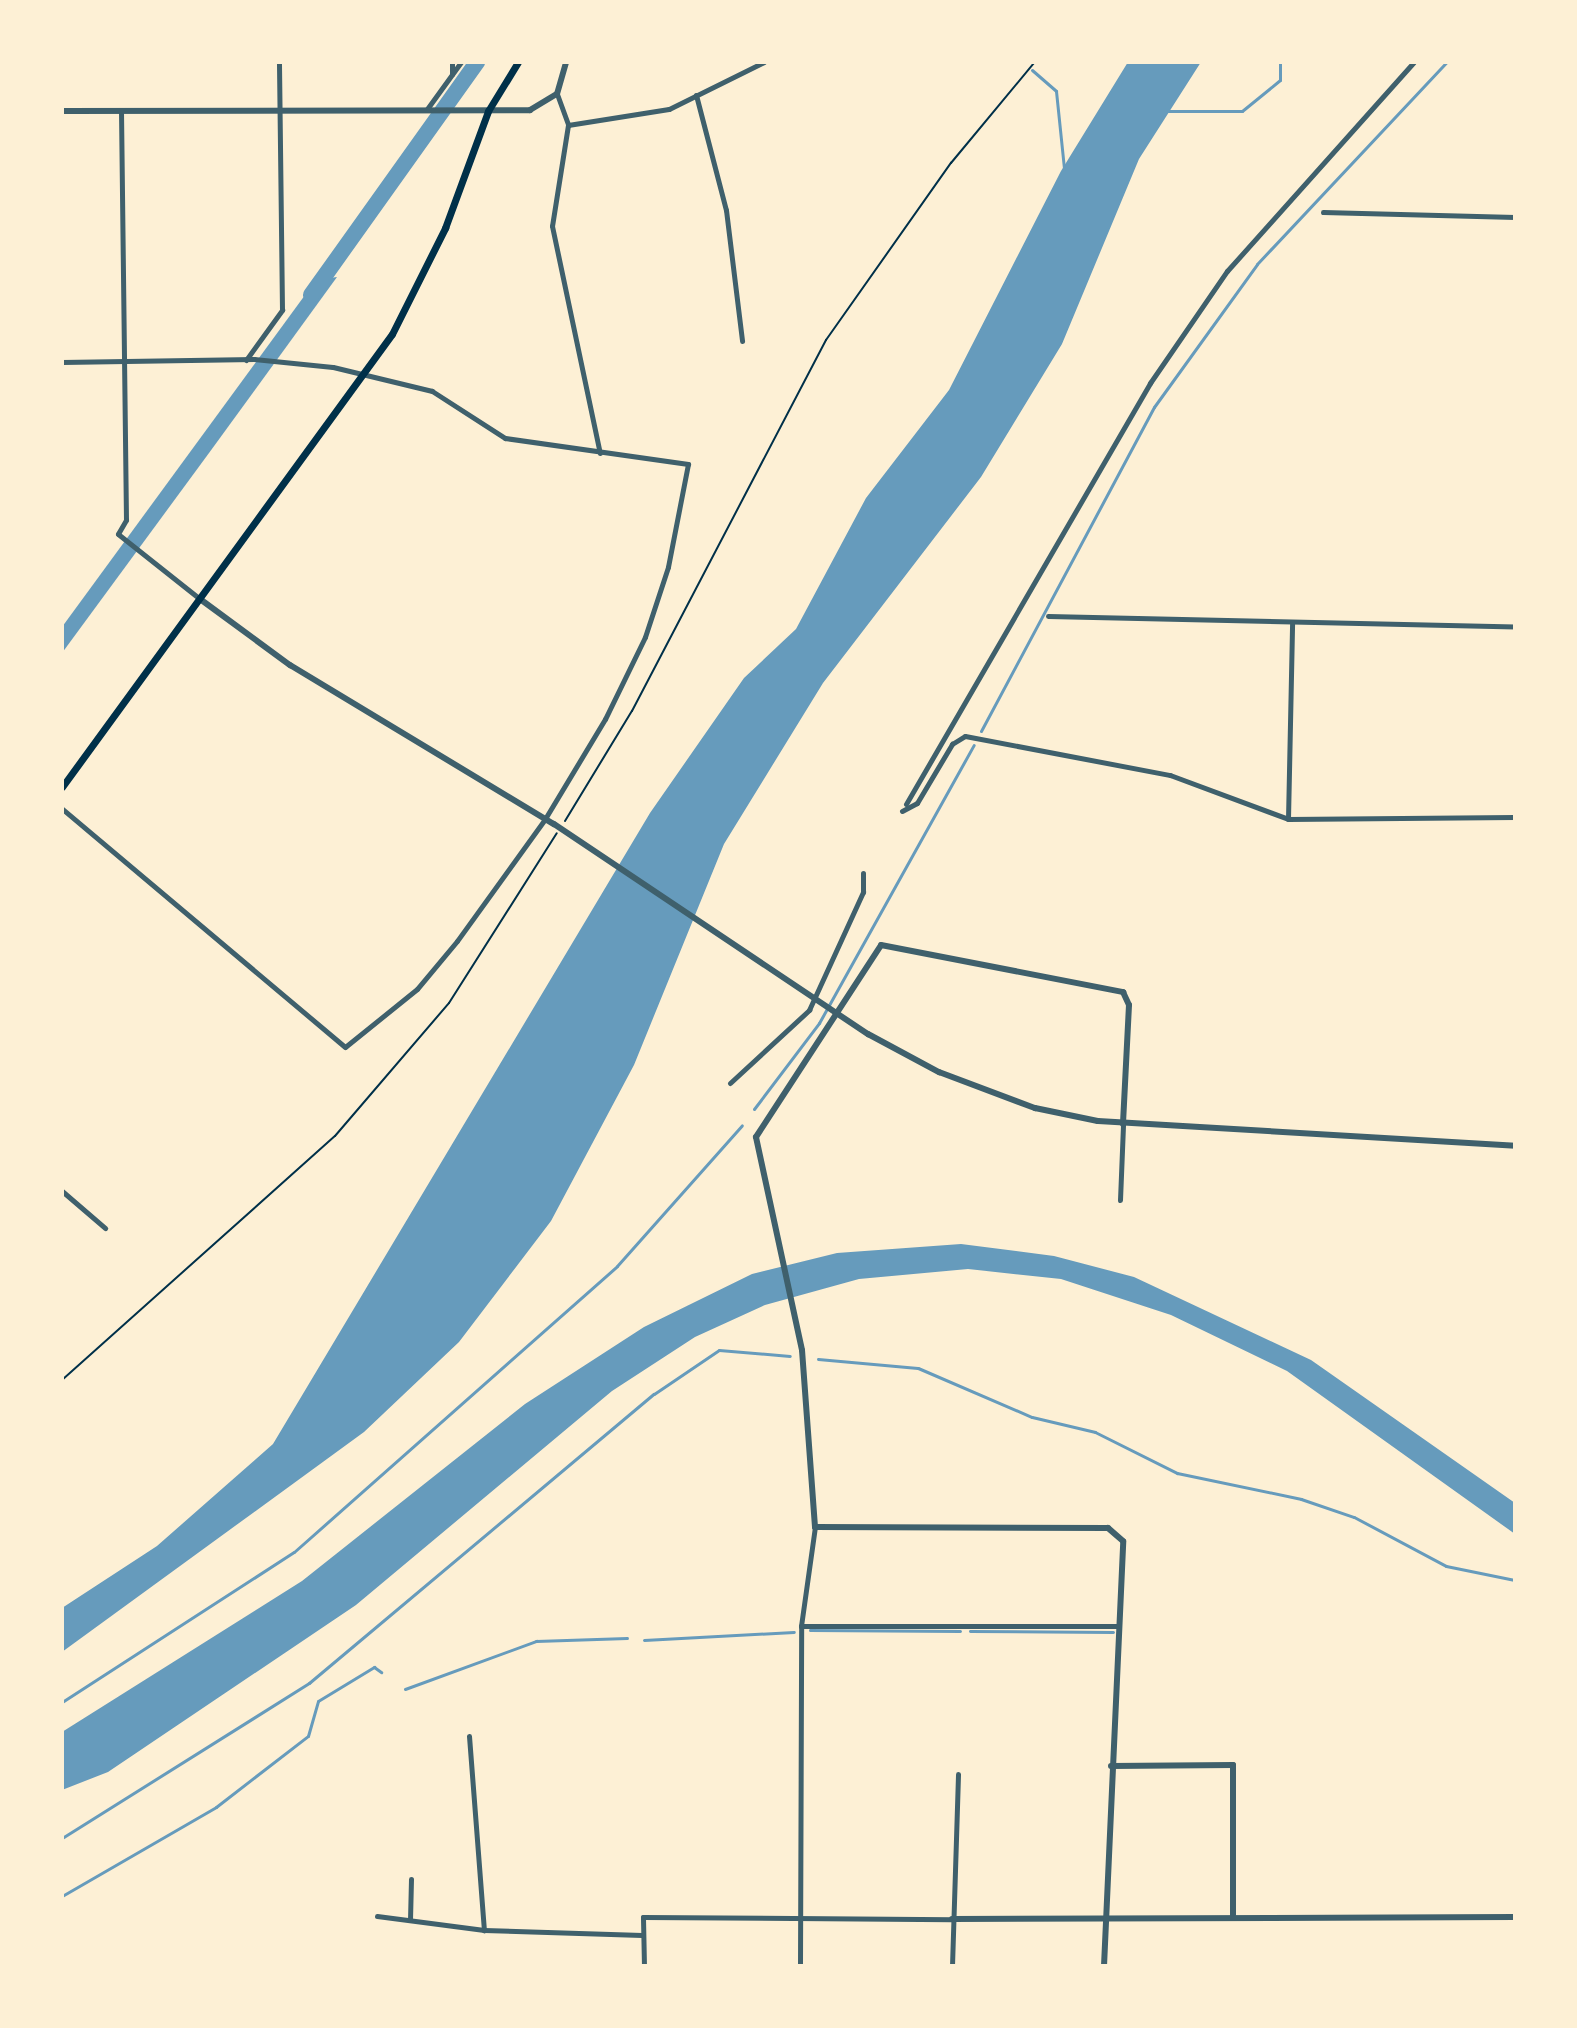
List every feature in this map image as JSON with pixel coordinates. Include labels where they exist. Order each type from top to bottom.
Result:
[{"type":"main road","points":[[62,787],[360,377],[425,274],[488,111],[518,62]]},
{"type":"street","points":[[246,361],[282,310],[279,62]]},
{"type":"street","points":[[452,62],[452,75]]},
{"type":"street","points":[[430,109],[461,62]]},
{"type":"street","points":[[566,62],[557,94],[568,125],[552,226],[600,453]]},
{"type":"street","points":[[568,125],[669,109],[764,62]]},
{"type":"street","points":[[906,804],[1150,383],[1227,271],[1414,62]]},
{"type":"street","points":[[62,111],[530,110],[557,94]]},
{"type":"street","points":[[696,95],[726,210],[742,341]]},
{"type":"street","points":[[121,111],[123,360],[120,540],[143,559],[331,692],[554,824],[868,1034],[976,1087],[1056,1113],[1123,1124],[1515,1146]]},
{"type":"street","points":[[1323,212],[1515,217]]},
{"type":"street","points":[[62,362],[285,360],[432,391],[505,438],[688,464],[679,525],[645,637],[545,819],[427,979],[345,1047],[62,809]]},
{"type":"street","points":[[1048,616],[1515,627]]},
{"type":"street","points":[[1288,819],[1292,622]]},
{"type":"street","points":[[902,811],[917,803],[965,736],[1170,775],[1288,819],[1515,817]]},
{"type":"street","points":[[730,1083],[809,1010],[863,892],[863,873]]},
{"type":"street","points":[[800,1966],[801,1626],[815,1527],[793,1301],[758,1128],[881,945],[1123,992],[1129,1005],[1120,1200]]},
{"type":"street","points":[[62,1191],[105,1228]]},
{"type":"street","points":[[815,1527],[1108,1528],[1125,1550],[1118,1626],[1104,1966]]},
{"type":"street","points":[[801,1626],[1118,1626]]},
{"type":"street","points":[[469,1736],[484,1930]]},
{"type":"street","points":[[1111,1766],[1233,1765],[1233,1915]]},
{"type":"street","points":[[952,1966],[958,1774]]},
{"type":"street","points":[[410,1920],[411,1879]]},
{"type":"street","points":[[644,1966],[643,1917],[802,1922],[1233,1915],[1515,1917]]},
{"type":"street","points":[[377,1916],[484,1930],[642,1935]]},
{"type":"path","points":[[62,1380],[335,1136],[449,1003],[616,738],[826,340],[951,163],[1035,62]]},
{"type":"water","points":[[1128,62],[1201,62],[1139,159],[1062,344],[981,477],[823,683],[724,844],[634,1065],[551,1221],[459,1342],[364,1432],[62,1652],[62,1608],[157,1546],[273,1444],[650,813],[744,678],[796,629],[866,498],[949,390],[1061,171]]},
{"type":"water","points":[[337,277],[62,653],[62,627],[316,280]]},
{"type":"water","points":[[961,1244],[1054,1256],[1134,1277],[1311,1360],[1515,1503],[1515,1534],[1287,1371],[1171,1315],[1061,1279],[968,1269],[859,1279],[765,1305],[695,1337],[612,1391],[356,1605],[108,1772],[62,1790],[62,1732],[302,1581],[525,1404],[644,1327],[752,1274],[837,1253]]},
{"type":"waterway","points":[[311,295],[477,62]]},
{"type":"waterway","points":[[1167,111],[1242,111],[1280,80],[1280,62]]},
{"type":"waterway","points":[[981,731],[1154,407],[1257,264],[1447,62]]},
{"type":"waterway","points":[[1032,70],[1056,91],[1064,169]]},
{"type":"waterway","points":[[754,1109],[819,1023],[974,745]]},
{"type":"waterway","points":[[62,1702],[294,1552],[617,1266],[742,1125]]},
{"type":"waterway","points":[[62,1838],[309,1683],[654,1394],[719,1350],[790,1356]]},
{"type":"waterway","points":[[818,1359],[918,1368],[1032,1417],[1095,1432],[1177,1473],[1301,1499],[1354,1517],[1446,1566],[1515,1580]]},
{"type":"waterway","points":[[810,1630],[960,1631]]},
{"type":"waterway","points":[[970,1631],[1113,1632]]},
{"type":"waterway","points":[[644,1640],[794,1632]]},
{"type":"waterway","points":[[405,1689],[536,1641],[627,1638]]},
{"type":"waterway","points":[[62,1896],[216,1807],[308,1736],[318,1701],[374,1667],[381,1672]]}]
